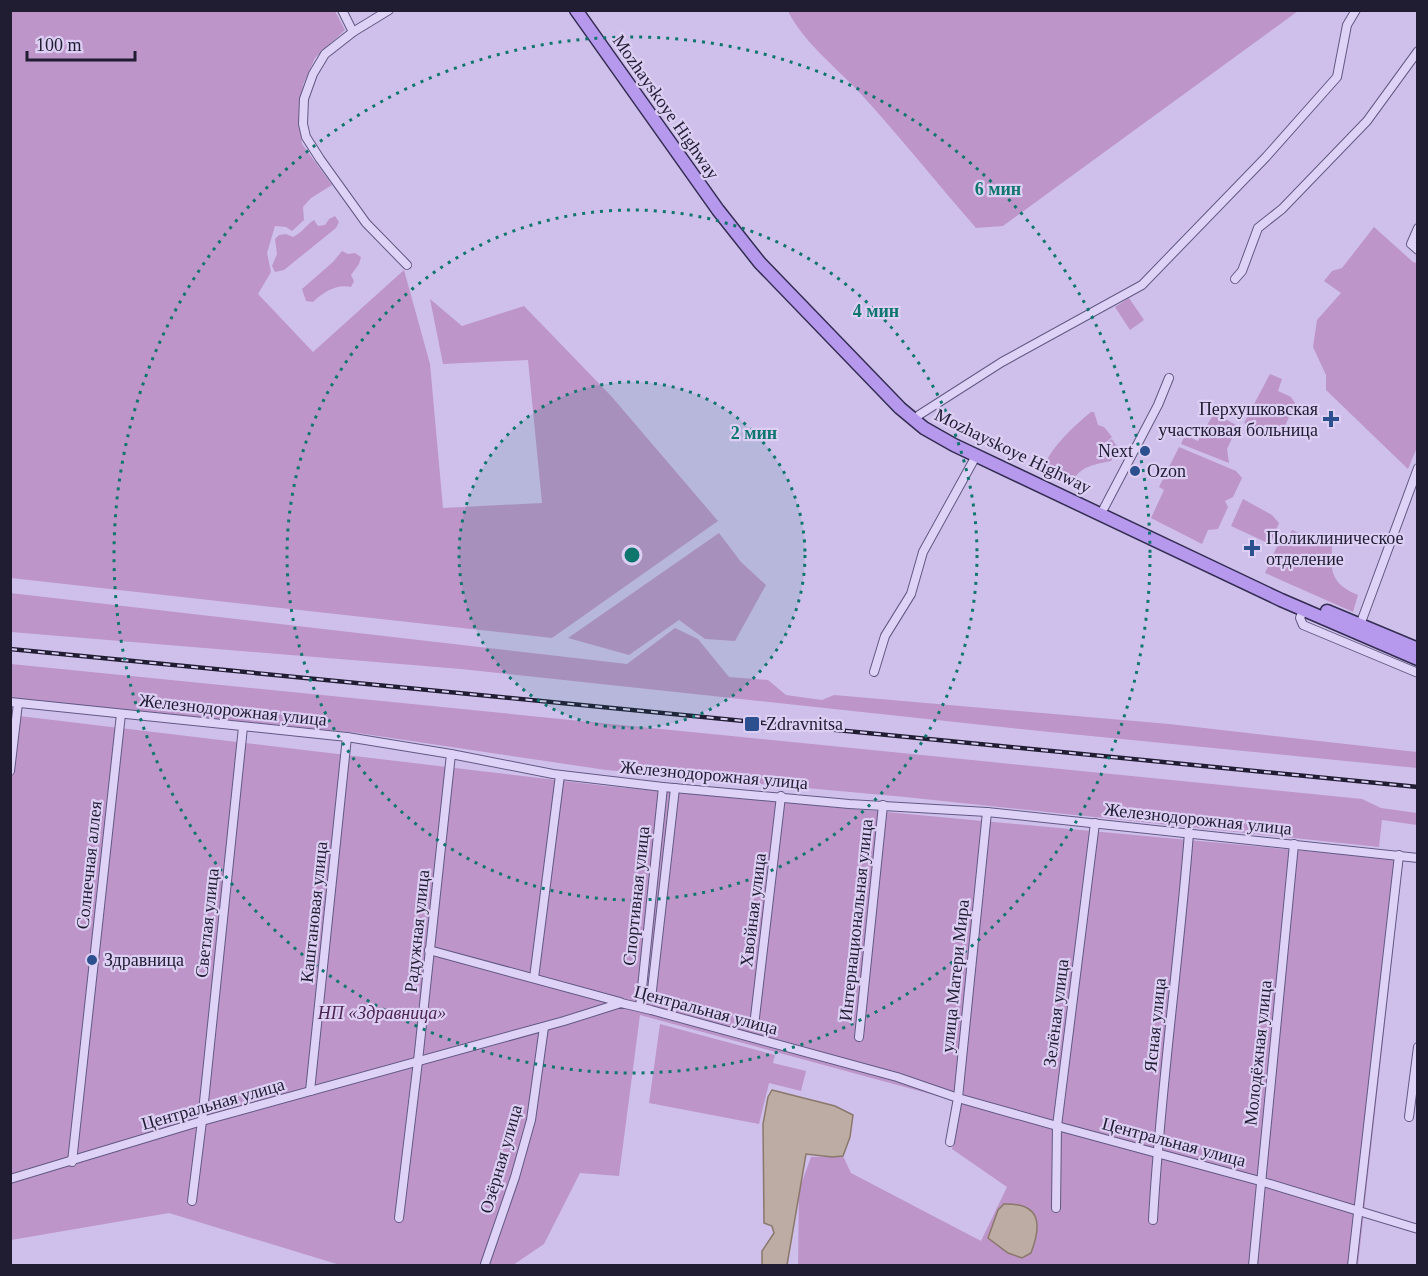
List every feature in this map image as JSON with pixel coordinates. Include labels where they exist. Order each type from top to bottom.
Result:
[{"type":"main road","name":"Mozhayskoye Highway","points":[[576,10],[693,176],[760,263],[914,421],[936,436],[976,456],[1303,610],[1418,659]]},
{"type":"main road","name":"Mozhayskoye Highway","points":[[585,10],[699,171],[752,241],[796,290],[919,415],[957,438],[1284,593],[1418,649]]},
{"type":"street","points":[[342,10],[353,32]]},
{"type":"street","points":[[389,10],[336,44],[318,63],[304,99],[303,124],[306,137],[366,223],[407,265]]},
{"type":"street","points":[[919,415],[1002,362],[1142,285],[1266,157],[1337,77],[1347,25],[1356,10]]},
{"type":"street","points":[[1235,279],[1242,271],[1258,228],[1282,209],[1367,121],[1418,51]]},
{"type":"street","points":[[1418,228],[1411,244],[1418,250]]},
{"type":"street","points":[[1104,508],[1158,405],[1169,378]]},
{"type":"street","points":[[874,672],[885,636],[911,594],[923,552],[976,456]]},
{"type":"street","points":[[1360,625],[1414,485],[1418,468]]},
{"type":"street","points":[[1303,610],[1300,618],[1303,625],[1418,673]]},
{"type":"street","points":[[10,771],[14,703]]},
{"type":"street","name":"Железнодорожная улица","points":[[14,703],[347,737],[560,775],[663,787],[849,804],[987,812],[1418,858]]},
{"type":"street","name":"Солнечная аллея","points":[[72,1162],[121,714]]},
{"type":"street","name":"Светлая улица","points":[[192,1201],[243,727]]},
{"type":"street","name":"Каштановая улица","points":[[310,1091],[347,737]]},
{"type":"street","name":"Радужная улица","points":[[399,1218],[451,754]]},
{"type":"street","points":[[534,978],[560,775]]},
{"type":"street","name":"Спортивная улица","points":[[640,1008],[663,787]]},
{"type":"street","points":[[651,999],[675,788]]},
{"type":"street","name":"Хвойная улица","points":[[754,1026],[781,796]]},
{"type":"street","name":"Интернациональная улица","points":[[859,1037],[883,805]]},
{"type":"street","name":"улица Матери Мира","points":[[950,1142],[958,1098],[987,812]]},
{"type":"street","name":"Зелёная улица","points":[[1056,1208],[1057,1126],[1095,823]]},
{"type":"street","name":"Ясная улица","points":[[1153,1220],[1156,1153],[1184,901],[1189,833]]},
{"type":"street","name":"Молодёжная улица","points":[[1253,1266],[1294,844]]},
{"type":"street","points":[[1352,1266],[1360,1212],[1399,855]]},
{"type":"street","points":[[429,950],[621,1003]]},
{"type":"street","name":"Центральная улица","points":[[10,1179],[202,1121],[544,1027],[621,1003],[897,1077],[958,1098],[1260,1181],[1418,1229]]},
{"type":"street","name":"Озёрная улица","points":[[485,1264],[515,1177],[531,1120],[544,1027]]},
{"type":"street","points":[[1409,1117],[1418,1047]]},
{"type":"green space","points":[[11,11],[335,11],[345,30],[315,58],[303,85],[299,120],[302,144],[332,185],[311,198],[303,207],[304,220],[292,231],[286,227],[275,226],[267,253],[271,272],[258,294],[313,352],[404,270],[430,364],[443,508],[542,503],[528,360],[443,364],[430,299],[462,326],[524,306],[612,397],[718,521],[552,638],[11,578]]},
{"type":"green space","points":[[788,11],[1298,11],[1003,226],[976,228],[861,94],[803,34]]},
{"type":"green space","points":[[335,216],[339,222],[336,228],[284,270],[275,272],[272,266],[277,254],[275,239],[279,235],[286,234],[293,237],[314,220],[318,226],[325,225]]},
{"type":"green space","points":[[1374,227],[1413,262],[1417,263],[1418,445],[1408,469],[1326,390],[1326,375],[1313,347],[1317,320],[1341,293],[1324,281],[1332,271],[1342,268]]},
{"type":"green space","points":[[342,251],[348,254],[355,253],[361,257],[351,275],[354,281],[351,287],[335,288],[313,302],[306,301],[302,289]]},
{"type":"green space","points":[[1129,298],[1144,320],[1130,330],[1115,307]]},
{"type":"green space","points":[[1270,374],[1282,379],[1278,391],[1291,397],[1295,403],[1282,433],[1277,438],[1244,423]]},
{"type":"green space","points":[[1091,412],[1094,412],[1098,425],[1104,427],[1112,437],[1102,446],[1112,439],[1118,448],[1111,461],[1084,469],[1073,481],[1043,468],[1057,445]]},
{"type":"green space","points":[[1214,413],[1238,426],[1227,449],[1229,463],[1181,444],[1185,435],[1198,441]]},
{"type":"green space","points":[[1179,447],[1236,471],[1242,478],[1233,497],[1225,501],[1228,507],[1218,529],[1208,530],[1202,544],[1151,518],[1164,490],[1159,487]]},
{"type":"green space","points":[[1243,499],[1272,515],[1279,523],[1270,544],[1231,526]]},
{"type":"green space","points":[[1292,530],[1319,542],[1333,538],[1331,557],[1333,573],[1341,585],[1358,595],[1353,612],[1265,573],[1279,542],[1286,544]]},
{"type":"green space","points":[[719,533],[741,562],[766,585],[735,641],[705,639],[679,620],[629,655],[568,638]]},
{"type":"green space","points":[[10,593],[627,664],[675,628],[698,639],[729,677],[768,680],[786,695],[822,700],[834,695],[1169,724],[1417,752],[1417,768],[1040,731],[461,669],[11,632]]},
{"type":"green space","points":[[11,664],[1362,799],[1381,808],[1417,813],[1417,825],[1382,820],[1379,847],[905,797],[606,770],[358,733],[11,698]]},
{"type":"green space","name":"НП «Здравница»","points":[[11,715],[606,786],[1403,860],[1358,1265],[798,1265],[799,1190],[811,1157],[843,1156],[851,1173],[981,1241],[1007,1187],[952,1149],[960,1102],[640,1015],[619,1176],[580,1173],[544,1244],[513,1265],[340,1265],[169,1213],[11,1240]]},
{"type":"green space","points":[[660,1024],[775,1055],[773,1063],[806,1071],[801,1091],[769,1083],[759,1124],[649,1103]]},
{"type":"shaded area","points":[[772,1090],[835,1106],[853,1115],[850,1137],[843,1156],[806,1154],[787,1265],[762,1265],[762,1251],[774,1233],[772,1226],[764,1223],[763,1124],[768,1097]]},
{"type":"shaded area","points":[[1004,1204],[1025,1207],[1036,1217],[1035,1243],[1031,1253],[1022,1258],[1008,1253],[988,1238],[998,1210]]},
{"type":"railway","points":[[10,649],[1418,787]]},
{"type":"place","name":"Перхушковская участковая больница","points":[[1331,419]]},
{"type":"place","name":"Next","points":[[1145,451]]},
{"type":"place","name":"Ozon","points":[[1135,471]]},
{"type":"place","name":"Поликлиническое отделение","points":[[1252,548]]},
{"type":"place","name":"Zdravnitsa","points":[[752,724]]},
{"type":"place","name":"Здравница","points":[[92,960]]}]
